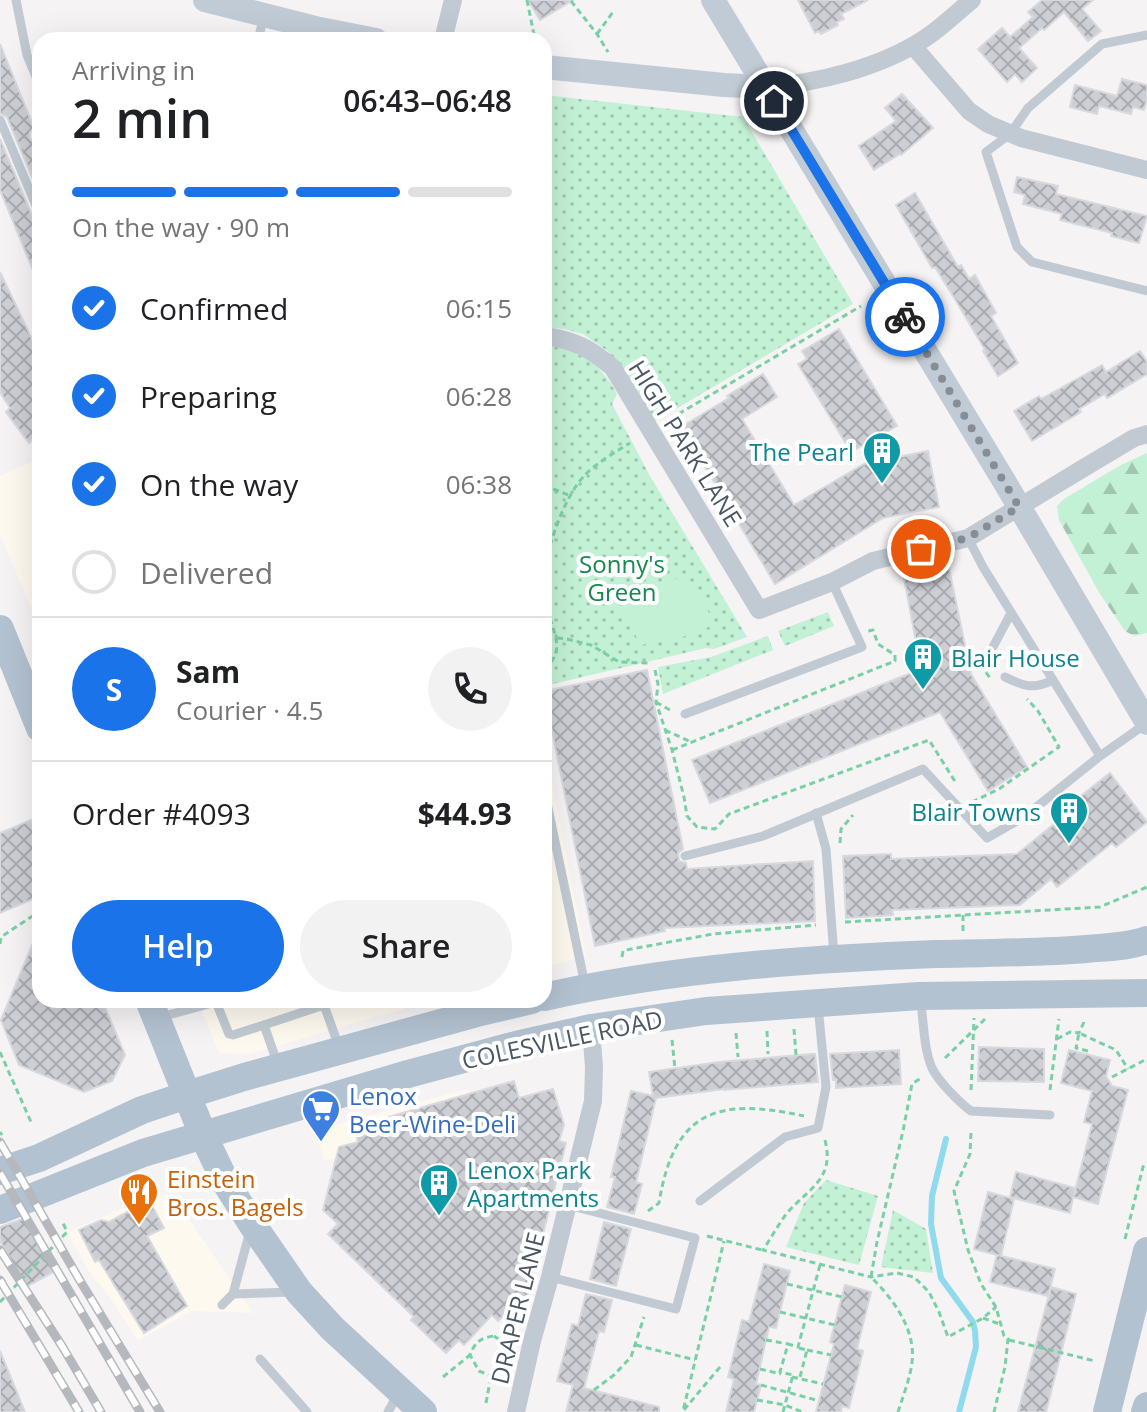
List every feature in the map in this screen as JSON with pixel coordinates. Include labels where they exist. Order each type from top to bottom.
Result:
[{"type":"main road","points":[[0,629],[32,708]]},
{"type":"main road","name":"COLESVILLE ROAD","points":[[552,995],[676,973],[933,955],[1067,950],[1133,945],[1147,940]]},
{"type":"main road","name":"COLESVILLE ROAD","points":[[0,1210],[143,1153],[408,1074],[591,1028],[706,1011],[919,996],[1147,993]]},
{"type":"main road","name":"COLESVILLE ROAD","points":[[0,1171],[39,1158],[142,1110],[187,1095],[498,1008]]},
{"type":"main road","points":[[152,1009],[203,1135],[226,1183],[252,1224],[299,1292],[394,1402],[423,1412]]},
{"type":"main road","points":[[1107,1412],[1147,1251]]},
{"type":"main road","points":[[1145,1412],[1147,1406]]},
{"type":"street","points":[[205,0],[264,15],[309,32]]},
{"type":"street","points":[[445,32],[453,0]]},
{"type":"street","points":[[713,0],[1147,723]]},
{"type":"street","points":[[552,68],[724,85],[765,87],[805,83],[876,63],[913,46],[972,0]]},
{"type":"street","points":[[913,46],[969,111],[988,124],[1010,134],[1147,170]]},
{"type":"street","name":"HIGH PARK LANE","points":[[552,338],[574,342],[594,351],[613,368],[759,610],[832,582]]},
{"type":"street","points":[[832,582],[873,561],[968,538],[1134,438],[1147,434]]},
{"type":"street","name":"DRAPER LANE","points":[[516,1412],[593,1101],[591,1028]]},
{"type":"lane","points":[[16,0],[32,67]]},
{"type":"lane","points":[[260,32],[264,15]]},
{"type":"lane","points":[[1147,35],[1102,44],[1028,108],[1010,134],[986,152],[1017,247],[1032,262],[1147,291]]},
{"type":"lane","points":[[0,120],[32,196]]},
{"type":"lane","points":[[968,538],[1100,756]]},
{"type":"lane","points":[[681,714],[862,647],[832,582]]},
{"type":"lane","points":[[993,647],[1011,613]]},
{"type":"lane","points":[[1005,677],[1024,686],[1043,685],[1053,680]]},
{"type":"lane","points":[[685,856],[763,836],[923,769],[987,838],[1024,817],[1123,738],[1147,723]]},
{"type":"lane","points":[[816,813],[826,849],[834,961]]},
{"type":"lane","points":[[552,828],[585,988]]},
{"type":"lane","points":[[919,996],[933,1070],[963,1105],[971,1111],[1050,1115]]},
{"type":"lane","points":[[700,1201],[785,1137],[818,1128],[826,1087],[818,1003]]},
{"type":"lane","points":[[218,1008],[232,1035],[315,1008]]},
{"type":"lane","points":[[325,1008],[340,1051]]},
{"type":"lane","points":[[264,1025],[279,1068]]},
{"type":"lane","points":[[550,1277],[676,1309],[695,1238],[568,1205]]},
{"type":"lane","points":[[222,1305],[233,1294],[252,1224]]},
{"type":"lane","points":[[233,1294],[299,1292]]},
{"type":"lane","points":[[260,1359],[307,1412]]},
{"type":"path","points":[[527,0],[533,32]]},
{"type":"path","points":[[571,1],[608,52]]},
{"type":"path","points":[[597,34],[613,12]]},
{"type":"path","points":[[670,419],[861,306]]},
{"type":"path","points":[[552,545],[557,526],[585,474],[630,443]]},
{"type":"path","points":[[552,488],[571,496]]},
{"type":"path","points":[[552,622],[557,638],[557,654],[552,660]]},
{"type":"path","points":[[672,750],[895,661],[895,655],[878,644],[873,630],[865,632]]},
{"type":"path","points":[[557,638],[591,645],[619,662],[648,663]]},
{"type":"path","points":[[982,649],[981,666],[996,686]]},
{"type":"path","points":[[655,670],[658,684],[656,702],[672,750],[687,816],[697,827],[715,829],[729,814],[929,740],[961,791]]},
{"type":"path","points":[[969,803],[999,789],[1059,747],[1038,711],[1027,699],[1018,697]]},
{"type":"path","points":[[656,702],[681,714]]},
{"type":"path","points":[[665,730],[691,742]]},
{"type":"path","points":[[842,923],[1100,907],[1147,887]]},
{"type":"path","points":[[963,915],[963,932]]},
{"type":"path","points":[[0,944],[1,937],[32,916]]},
{"type":"path","points":[[622,960],[623,951],[679,940],[819,925]]},
{"type":"path","points":[[971,1090],[974,1016]]},
{"type":"path","points":[[933,1070],[988,1016]]},
{"type":"path","points":[[1050,1090],[1059,1019]]},
{"type":"path","points":[[1084,1022],[1076,1048],[1088,1051]]},
{"type":"path","points":[[793,1025],[796,1055]]},
{"type":"path","points":[[767,1027],[768,1054]]},
{"type":"path","points":[[736,1030],[738,1057]]},
{"type":"path","points":[[1057,1039],[1070,1032],[1079,1033],[1116,1050],[1128,1069]]},
{"type":"path","points":[[671,1036],[675,1069]]},
{"type":"path","points":[[0,1052],[31,1122]]},
{"type":"path","points":[[1112,1077],[1147,1059]]},
{"type":"path","points":[[871,1277],[912,1084]]},
{"type":"path","points":[[648,1211],[659,1203],[663,1176],[681,1138],[691,1125],[701,1119],[729,1109],[770,1109],[819,1120]]},
{"type":"path","points":[[971,1133],[970,1154],[954,1191],[968,1250],[981,1284],[996,1307],[1004,1336],[1095,1361]]},
{"type":"path","points":[[827,1142],[828,1162],[819,1183],[784,1217],[763,1250],[871,1277],[897,1273],[914,1277],[929,1292],[948,1337],[983,1318],[996,1307]]},
{"type":"path","points":[[1128,1228],[1144,1163]]},
{"type":"path","points":[[0,1302],[67,1232],[63,1223]]},
{"type":"path","points":[[720,1367],[683,1411],[724,1241]]},
{"type":"path","points":[[798,1347],[820,1265]]},
{"type":"path","points":[[871,1277],[891,1297],[912,1344],[912,1363],[898,1412]]},
{"type":"path","points":[[787,1284],[842,1297]]},
{"type":"path","points":[[594,1390],[631,1357],[647,1301]]},
{"type":"path","points":[[780,1312],[835,1325]]},
{"type":"path","points":[[983,1318],[1003,1325]]},
{"type":"path","points":[[443,1377],[470,1355],[483,1337],[494,1336],[502,1340],[507,1345],[504,1366],[491,1376],[486,1403]]},
{"type":"path","points":[[994,1412],[1008,1339]]},
{"type":"path","points":[[766,1340],[831,1355]]},
{"type":"path","points":[[788,1344],[780,1372],[792,1376],[800,1377],[807,1350]]},
{"type":"path","points":[[636,1345],[695,1360]]},
{"type":"path","points":[[470,1355],[479,1371],[491,1376]]},
{"type":"path","points":[[760,1369],[823,1384]]},
{"type":"path","points":[[783,1412],[792,1376]]},
{"type":"path","points":[[761,1385],[816,1400]]},
{"type":"path","points":[[757,1400],[802,1412]]},
{"type":"shaded area","points":[[32,462],[32,610],[0,535],[0,476]]},
{"type":"shaded area","points":[[552,782],[586,956],[552,966]]},
{"type":"shaded area","points":[[200,1008],[407,1008],[250,1054],[219,1053]]},
{"type":"shaded area","points":[[468,1089],[475,1117],[324,1161],[315,1130]]},
{"type":"shaded area","points":[[156,1194],[176,1196],[253,1313],[191,1311],[138,1341],[88,1270],[67,1232]]},
{"type":"green space","points":[[552,96],[743,117],[853,304],[654,422],[609,352],[583,334],[552,328]]},
{"type":"green space","name":"Sonny's Green","points":[[552,346],[588,359],[610,383],[617,394],[612,404],[650,476],[747,637],[714,649],[706,648],[552,684]]},
{"type":"green space","points":[[1147,453],[1147,633],[1134,636],[1125,631],[1100,594],[1059,520],[1057,506],[1119,466]]},
{"type":"green space","points":[[685,574],[716,624],[686,636],[641,645],[620,607]]},
{"type":"green space","points":[[828,612],[834,626],[785,646],[778,631]]},
{"type":"green space","points":[[768,636],[773,650],[663,694],[658,667],[711,657]]},
{"type":"green space","points":[[826,1180],[878,1196],[859,1265],[786,1247],[804,1203]]},
{"type":"green space","points":[[893,1210],[926,1229],[933,1273],[881,1267]]},
{"type":"building","points":[[528,0],[573,0],[540,20]]},
{"type":"building","points":[[798,0],[868,0],[841,14],[844,19],[837,22],[838,25],[821,34],[818,31],[815,33]]},
{"type":"building","points":[[1042,0],[1093,0],[1082,9],[1101,31],[1088,41],[1064,12],[1019,48],[1037,68],[1022,82],[1015,74],[1007,82],[978,49],[1002,28],[1010,37],[1033,17],[1028,12]]},
{"type":"building","points":[[0,44],[32,123],[32,177],[7,117],[0,113]]},
{"type":"building","points":[[1122,79],[1147,85],[1144,110],[1133,107],[1131,114],[1099,106],[1097,114],[1070,107],[1075,85],[1117,96]]},
{"type":"building","points":[[902,94],[933,128],[901,155],[874,170],[859,146],[896,121],[885,108]]},
{"type":"building","points":[[0,139],[32,216],[32,268],[0,190]]},
{"type":"building","points":[[1017,177],[1058,186],[1056,194],[1147,216],[1139,243],[1060,220],[1062,214],[1023,204],[1025,195],[1014,192]]},
{"type":"building","points":[[915,193],[958,267],[961,265],[969,279],[975,275],[996,313],[991,316],[1018,363],[998,376],[896,205]]},
{"type":"building","points":[[0,272],[32,339],[32,441],[29,443],[6,412],[10,408],[0,392]]},
{"type":"building","points":[[839,329],[897,426],[851,452],[798,364],[807,359],[802,351]]},
{"type":"building","points":[[1140,351],[1147,362],[1147,374],[1107,398],[1105,394],[1079,409],[1081,412],[1032,441],[1014,411],[1102,365],[1106,372]]},
{"type":"building","name":"The Pearl","points":[[763,374],[777,397],[742,419],[794,505],[864,464],[928,451],[939,507],[883,518],[775,584],[681,427]]},
{"type":"building","name":"Blair House","points":[[949,568],[971,674],[1027,767],[988,791],[940,712],[710,803],[692,760],[921,669],[904,578]]},
{"type":"building","points":[[647,670],[683,849],[678,853],[679,861],[686,863],[687,869],[813,861],[815,921],[664,928],[665,931],[595,946],[552,731],[552,689]]},
{"type":"building","name":"Blair Towns","points":[[1110,773],[1147,822],[1116,847],[1112,843],[1057,887],[1051,879],[1020,905],[892,910],[893,915],[846,918],[843,856],[891,854],[891,859],[1017,854],[1080,803],[1077,799]]},
{"type":"building","points":[[31,820],[32,823],[32,899],[0,913],[0,833]]},
{"type":"building","points":[[32,945],[32,1008],[105,1008],[125,1055],[112,1081],[84,1092],[19,1065],[1,1020]]},
{"type":"building","points":[[979,1047],[1044,1049],[1044,1082],[978,1081]]},
{"type":"building","points":[[899,1050],[901,1084],[836,1088],[830,1054]]},
{"type":"building","points":[[1069,1050],[1110,1060],[1106,1076],[1112,1086],[1128,1090],[1098,1204],[1073,1197],[1070,1213],[1010,1197],[1016,1172],[1075,1188],[1074,1195],[1092,1124],[1084,1122],[1092,1091],[1061,1083]]},
{"type":"building","points":[[815,1054],[818,1082],[656,1098],[636,1182],[642,1184],[634,1214],[607,1207],[631,1091],[653,1096],[649,1072]]},
{"type":"building","name":"Lenox Park Apartments","points":[[514,1081],[519,1098],[553,1089],[564,1125],[559,1141],[566,1143],[521,1321],[503,1316],[498,1321],[492,1315],[464,1345],[459,1340],[446,1353],[411,1320],[414,1317],[328,1234],[338,1224],[323,1210],[339,1147],[358,1142],[354,1127]]},
{"type":"building","points":[[988,1192],[1014,1199],[1001,1256],[974,1249]]},
{"type":"building","points":[[149,1200],[164,1228],[147,1236],[187,1306],[144,1333],[99,1260],[95,1262],[79,1230],[101,1220],[109,1222]]},
{"type":"building","points":[[25,1218],[55,1271],[26,1287],[0,1241],[0,1227]]},
{"type":"building","points":[[604,1222],[631,1229],[616,1286],[590,1279]]},
{"type":"building","points":[[997,1255],[1055,1269],[1048,1296],[990,1282]]},
{"type":"building","points":[[764,1264],[790,1271],[776,1328],[769,1327],[756,1384],[761,1385],[754,1412],[726,1412],[734,1379],[728,1377],[742,1320],[749,1322]]},
{"type":"building","points":[[845,1285],[871,1292],[857,1349],[863,1351],[849,1408],[842,1406],[841,1412],[816,1412],[834,1344],[830,1342]]},
{"type":"building","points":[[1051,1287],[1076,1294],[1046,1412],[1018,1412]]},
{"type":"building","points":[[586,1294],[612,1300],[604,1332],[599,1331],[584,1388],[659,1407],[659,1412],[566,1412],[573,1385],[557,1381],[572,1324],[578,1326]]},
{"type":"building","points":[[0,1351],[25,1412],[0,1412]]},
{"type":"waterway","points":[[946,1139],[932,1196],[931,1224],[941,1278],[973,1322],[976,1347],[959,1412]]},
{"type":"railway","points":[[0,1142],[160,1412]]},
{"type":"railway","points":[[0,1173],[140,1412]]},
{"type":"railway","points":[[0,1250],[101,1412]]},
{"type":"railway","points":[[0,1280],[79,1412]]},
{"type":"way so far","points":[[905,317],[1019,507],[968,538],[921,549]]},
{"type":"place","name":"The Pearl","points":[[882,485]]},
{"type":"place","name":"Blair House","points":[[923,691]]},
{"type":"place","name":"Blair Towns","points":[[1069,845]]},
{"type":"place","name":"Lenox Beer-Wine-Deli","points":[[321,1143]]},
{"type":"place","name":"Lenox Park Apartments","points":[[439,1217]]},
{"type":"place","name":"Einstein Bros. Bagels","points":[[139,1226]]},
{"type":"route","points":[[774,101],[905,317]]}]
